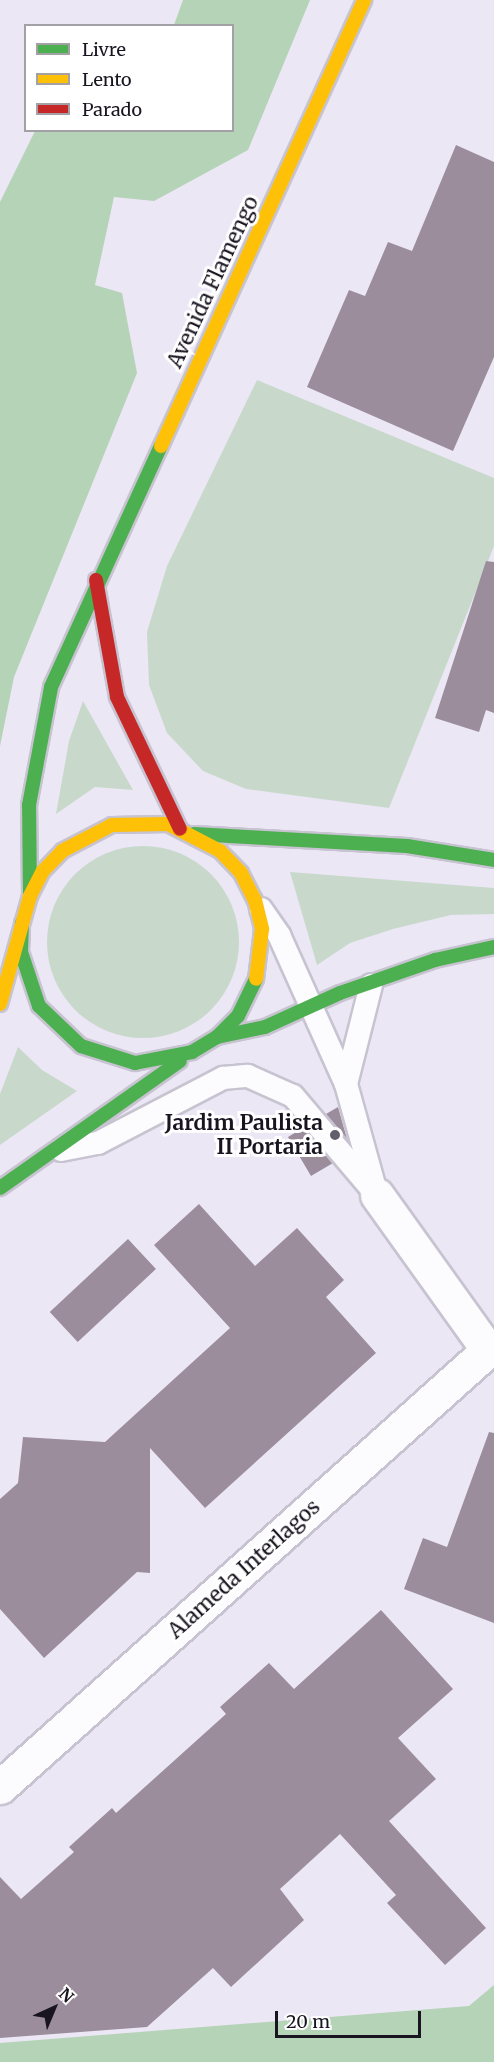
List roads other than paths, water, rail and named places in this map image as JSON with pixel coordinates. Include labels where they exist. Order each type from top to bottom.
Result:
[{"type":"main road","name":"Avenida Flamengo","points":[[30,896],[29,805],[49,697],[96,580],[364,0]]},
{"type":"main road","points":[[96,580],[117,697],[180,829]]},
{"type":"main road","points":[[0,1004],[30,896],[56,858],[85,835],[139,821],[194,834],[407,846],[494,860]]},
{"type":"main road","points":[[0,1188],[45,1152],[217,1037],[238,1016],[253,989],[261,960],[262,929],[255,900],[234,865],[194,834]]},
{"type":"main road","points":[[22,923],[21,952],[27,981],[46,1014],[81,1046],[107,1058],[135,1063],[192,1052]]},
{"type":"main road","points":[[217,1037],[265,1027],[310,1005],[371,985],[435,960],[494,946]]},
{"type":"street","points":[[377,1195],[491,1352]]},
{"type":"street","name":"Alameda Interlagos","points":[[0,1787],[491,1352]]},
{"type":"lane","points":[[255,900],[279,934],[346,1084],[377,1195]]},
{"type":"lane","points":[[346,1084],[371,985]]},
{"type":"lane","points":[[45,1152],[98,1143],[223,1078],[248,1076],[293,1096],[377,1195]]},
{"type":"place","name":"Jardim Paulista II Portaria","points":[[335,1135]]}]
